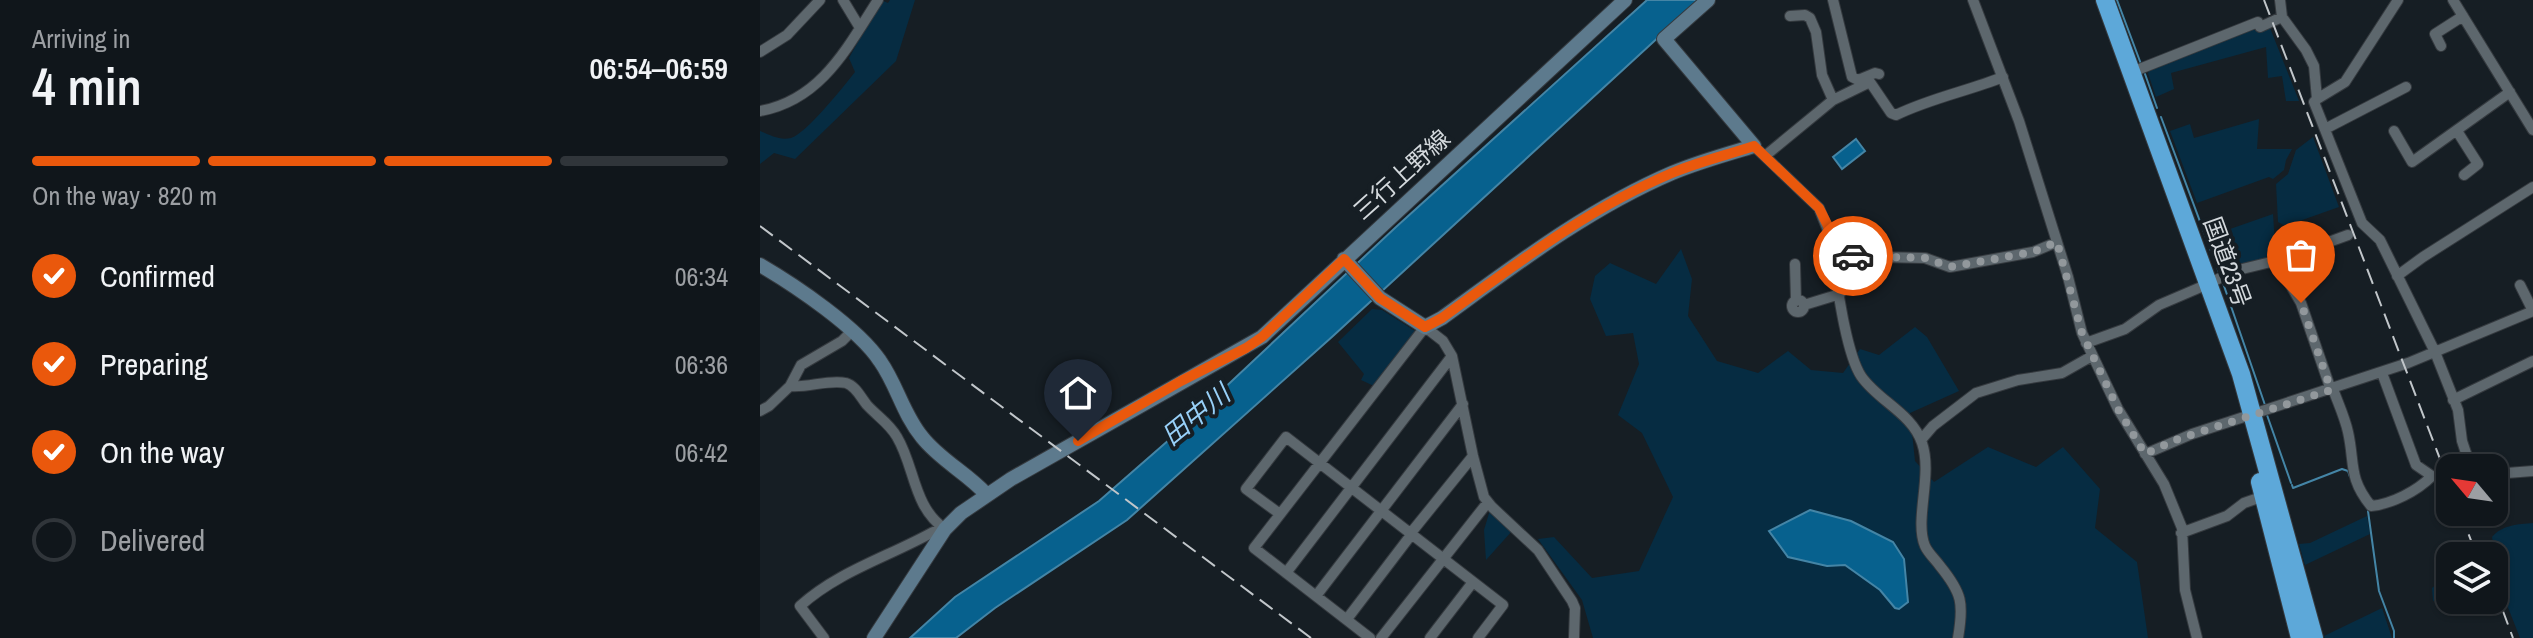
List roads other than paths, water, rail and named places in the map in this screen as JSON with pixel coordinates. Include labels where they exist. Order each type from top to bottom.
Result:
[{"type":"highway","name":"国道23号","points":[[2093,0],[2205,285]]},
{"type":"highway","name":"国道23号","points":[[2105,0],[2249,417],[2314,638]]},
{"type":"highway","name":"国道23号","points":[[2249,417],[2264,496],[2300,638]]},
{"type":"street","points":[[760,52],[787,35],[820,0]]},
{"type":"street","points":[[843,0],[860,28]]},
{"type":"street","points":[[760,111],[793,101],[817,85],[839,60],[878,0]]},
{"type":"street","name":"三行上野線","points":[[874,638],[945,529],[986,494],[1181,381],[1246,348],[1272,328],[1625,0]]},
{"type":"street","points":[[1708,0],[1664,39],[1760,151],[1819,208],[1828,226],[1855,366],[1868,385],[1910,423],[1921,440],[1926,471],[1923,537],[1929,552],[1959,593],[1962,604],[1958,638]]},
{"type":"street","points":[[1833,0],[1852,77],[1858,80],[1879,74]]},
{"type":"street","points":[[1973,0],[2003,77],[2057,242],[2086,343],[2118,409],[2164,484],[2181,533],[2185,590],[2197,638]]},
{"type":"street","points":[[2280,0],[2282,17],[2314,66],[2317,99]]},
{"type":"street","points":[[2398,0],[2345,82],[2314,102],[2362,223],[2380,240],[2435,352],[2458,410],[2466,454]]},
{"type":"street","points":[[2453,0],[2533,130]]},
{"type":"street","points":[[1790,16],[1805,15],[1814,26],[1824,82],[1833,100]]},
{"type":"street","points":[[2441,46],[2435,34],[2463,16]]},
{"type":"street","points":[[2132,72],[2258,22],[2260,27],[2282,17]]},
{"type":"street","points":[[1370,638],[1254,548],[1425,327],[1593,213],[1674,172],[1760,151],[1833,100],[1870,82],[1891,113],[1896,115],[2003,77]]},
{"type":"street","points":[[2325,129],[2406,87]]},
{"type":"street","points":[[2394,131],[2412,162],[2510,92]]},
{"type":"street","points":[[2457,131],[2478,164],[2464,175]]},
{"type":"street","points":[[2397,276],[2533,187]]},
{"type":"street","points":[[2086,343],[2125,329],[2159,305],[2234,271],[2348,235]]},
{"type":"street","points":[[1833,256],[1925,258],[1950,267],[2033,252],[2057,242]]},
{"type":"street","points":[[2276,260],[2301,303],[2348,429],[2351,467],[2363,495],[2371,506],[2385,504],[2432,476]]},
{"type":"street","points":[[1346,261],[1379,296],[1443,341],[1452,356],[1482,491],[1488,502],[1538,550],[1572,601],[1575,608],[1574,638]]},
{"type":"street","points":[[1795,264],[1795,307],[1840,294]]},
{"type":"street","points":[[760,265],[852,331],[879,360],[901,405],[923,439],[986,494]]},
{"type":"street","points":[[2145,454],[2178,439],[2382,373],[2533,311],[2520,285]]},
{"type":"street","points":[[760,411],[790,386],[801,365],[842,341],[852,331]]},
{"type":"street","points":[[1286,573],[1452,356]]},
{"type":"street","points":[[1921,440],[1933,426],[1976,393],[2018,380],[2062,373],[2092,356]]},
{"type":"street","points":[[2453,400],[2533,361]]},
{"type":"street","points":[[2382,373],[2416,465],[2436,476]]},
{"type":"street","points":[[790,386],[845,383],[853,387],[895,433],[905,451],[920,499],[931,517],[945,529]]},
{"type":"street","points":[[1316,596],[1463,404]]},
{"type":"street","points":[[1280,514],[1246,489],[1286,437],[1503,605],[1478,638]]},
{"type":"street","points":[[1347,619],[1473,456]]},
{"type":"street","points":[[2508,473],[2533,471]]},
{"type":"street","points":[[2181,533],[2227,516],[2244,503],[2264,496]]},
{"type":"street","points":[[1381,638],[1488,502]]},
{"type":"street","points":[[824,638],[800,606],[814,593],[863,565],[945,529]]},
{"type":"street","points":[[1430,638],[1473,582]]},
{"type":"water","name":"田中川","points":[[1647,0],[1699,0],[1333,336],[1127,520],[995,608],[956,638],[910,638],[955,597],[1099,501]]},
{"type":"water","points":[[1856,139],[1865,151],[1842,169],[1833,157]]},
{"type":"water","points":[[1810,510],[1851,521],[1893,542],[1904,559],[1908,602],[1899,609],[1895,608],[1880,590],[1845,565],[1827,566],[1788,557],[1769,531]]},
{"type":"waterway","points":[[2117,0],[2141,64]]},
{"type":"waterway","points":[[2145,74],[2157,108]]},
{"type":"waterway","points":[[2161,117],[2220,275]]},
{"type":"waterway","points":[[2223,283],[2265,405]]},
{"type":"waterway","points":[[2267,415],[2291,483]]},
{"type":"waterway","points":[[2292,485],[2293,488],[2342,469],[2348,471],[2350,477]]},
{"type":"waterway","points":[[2368,511],[2379,591],[2394,638]]},
{"type":"railway","points":[[2264,0],[2438,454]]},
{"type":"railway","points":[[760,226],[1311,638]]},
{"type":"railway","points":[[2465,526],[2472,542]]},
{"type":"railway","points":[[2504,614],[2513,638]]}]
